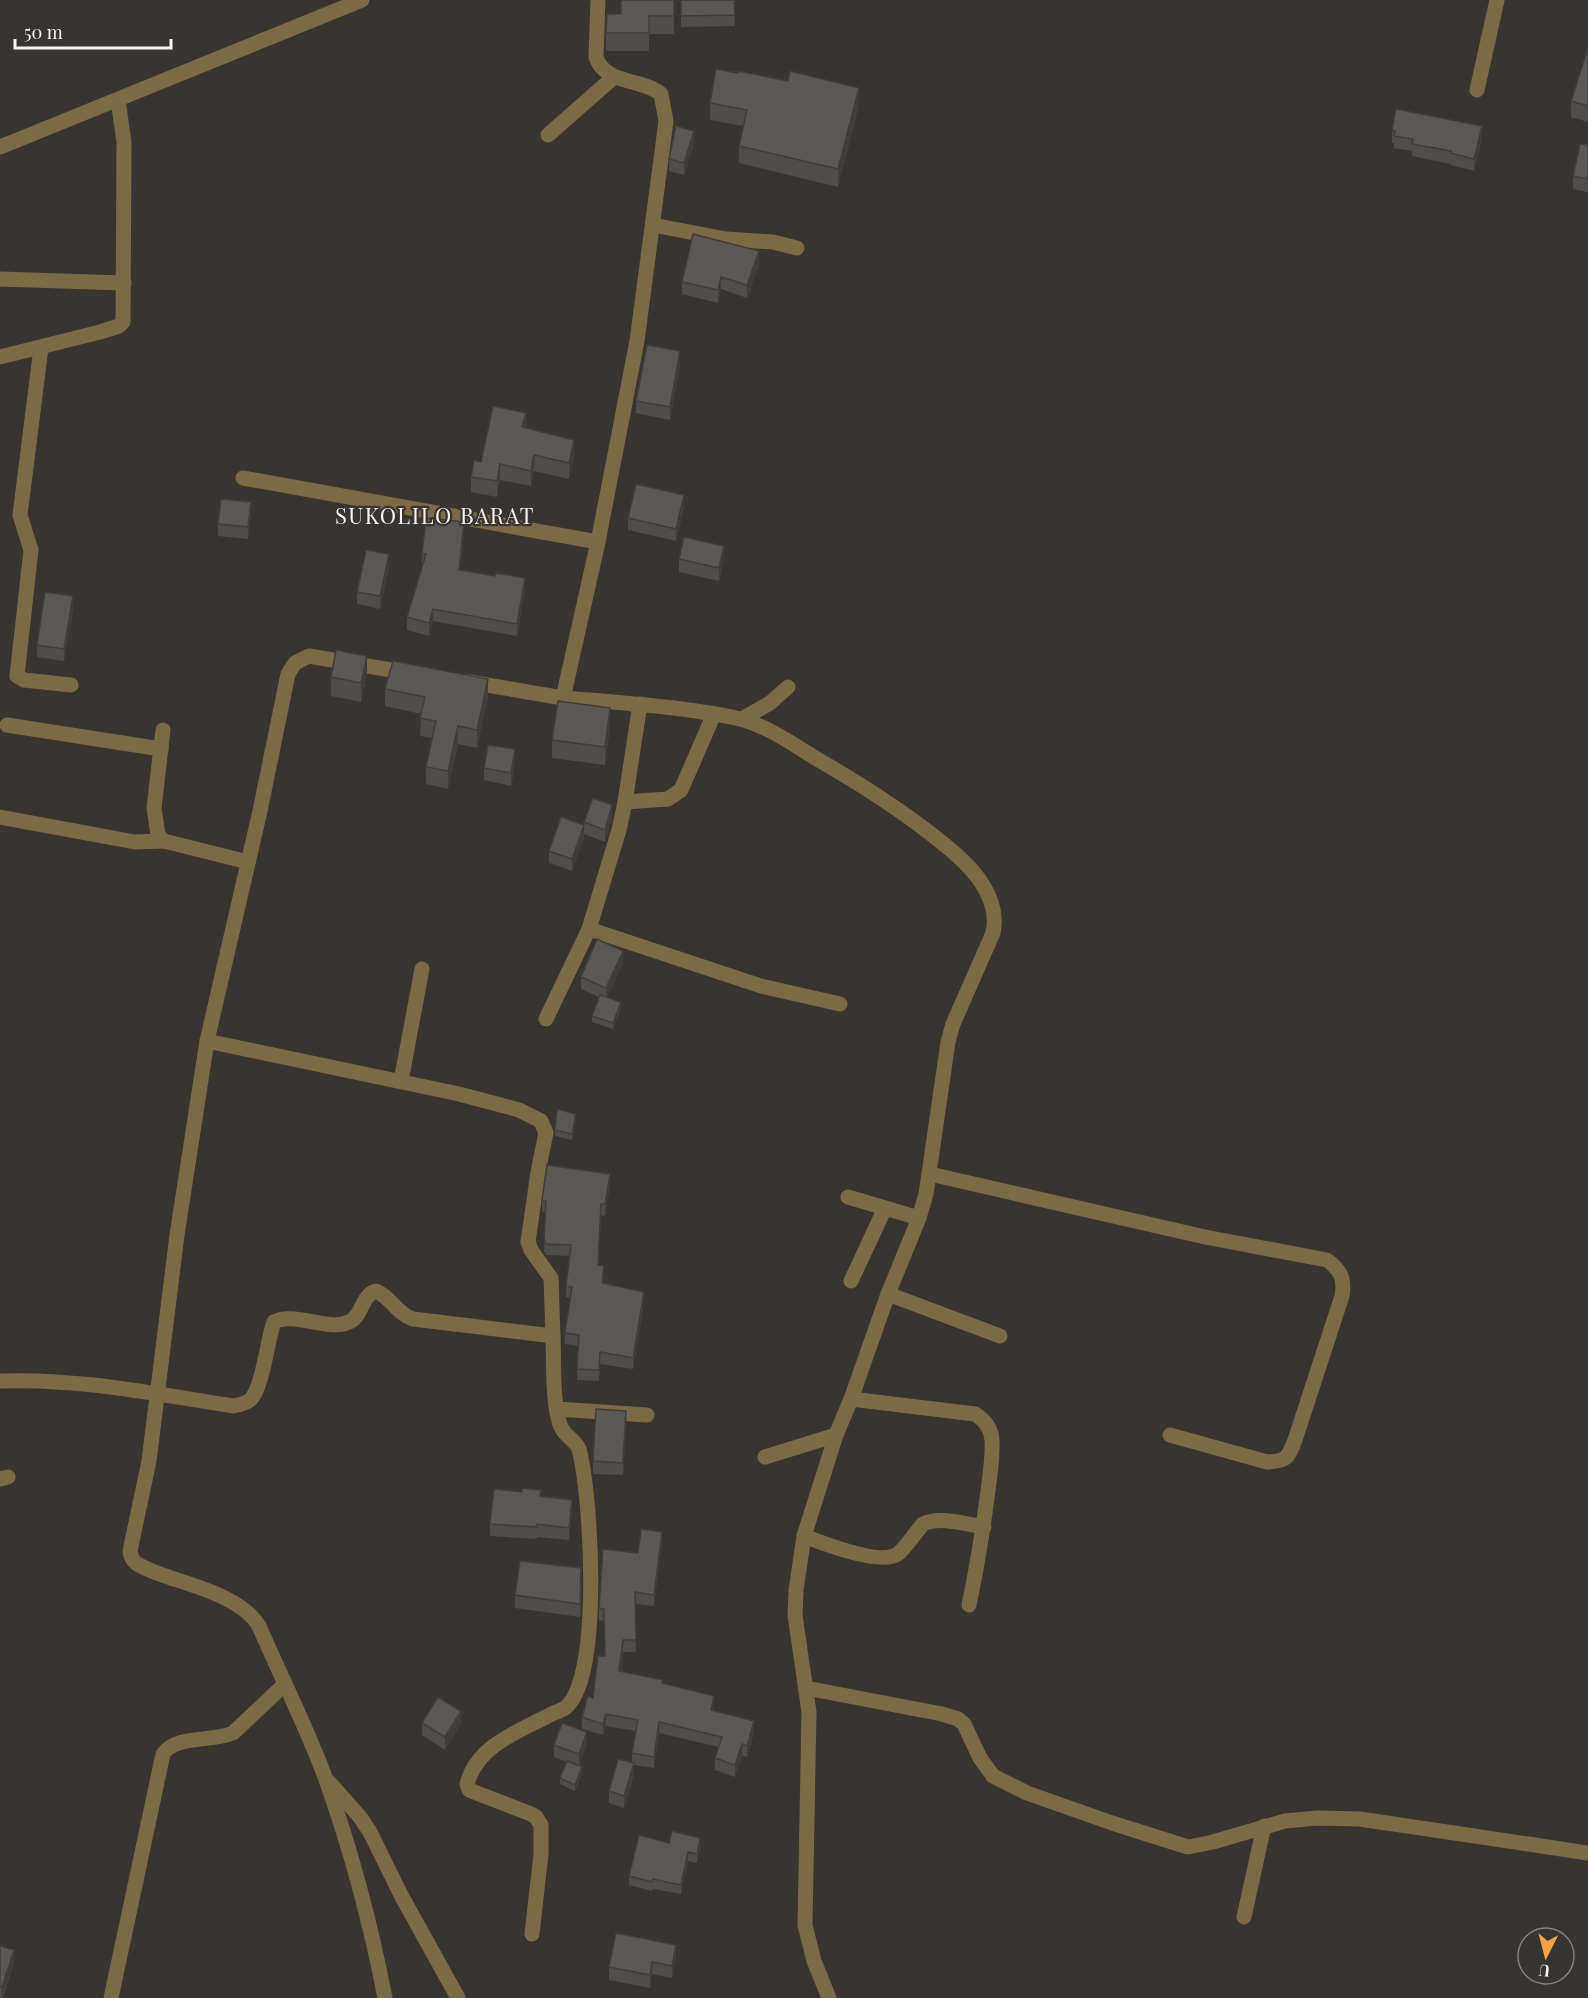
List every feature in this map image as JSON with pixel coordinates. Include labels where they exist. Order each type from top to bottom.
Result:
[{"type":"street","points":[[0,147],[362,0]]},
{"type":"street","points":[[563,698],[598,542],[637,341],[666,121],[663,98],[653,88],[614,77],[598,63],[596,57],[598,0]]},
{"type":"street","points":[[1477,90],[1497,0]]},
{"type":"street","points":[[548,135],[614,77]]},
{"type":"street","points":[[0,357],[41,348],[123,322],[125,301],[124,142],[118,100]]},
{"type":"street","points":[[653,225],[726,239],[773,242],[797,248]]},
{"type":"street","points":[[0,279],[124,283]]},
{"type":"street","points":[[41,348],[20,515],[31,550],[17,676],[24,680],[70,685]]},
{"type":"street","points":[[243,478],[598,542]]},
{"type":"street","points":[[385,1998],[353,1869],[325,1778],[260,1626],[249,1612],[195,1586],[140,1565],[132,1559],[131,1546],[149,1461],[177,1235],[207,1041],[288,674],[295,663],[309,656],[319,656],[420,674]]},
{"type":"street","points":[[453,680],[563,698],[640,704],[742,719],[801,749],[904,813],[953,851],[979,879],[992,902],[993,933],[953,1024],[944,1057],[930,1174],[919,1218],[888,1294],[836,1435],[804,1536],[796,1590],[795,1615],[809,1712],[810,1737],[806,1925],[813,1961],[829,1998]]},
{"type":"street","points":[[742,719],[770,703],[788,687]]},
{"type":"street","points":[[546,1019],[589,929],[625,802],[640,704]]},
{"type":"street","points":[[625,802],[668,799],[681,790],[714,714]]},
{"type":"street","points":[[7,725],[161,749]]},
{"type":"street","points":[[163,730],[154,808],[158,835],[164,841]]},
{"type":"street","points":[[0,817],[135,842],[164,841],[248,862]]},
{"type":"street","points":[[589,929],[761,986],[840,1004]]},
{"type":"street","points":[[402,1081],[422,969]]},
{"type":"street","points":[[207,1041],[402,1081],[519,1110],[533,1116],[543,1124],[546,1132],[528,1242],[551,1278],[557,1409],[563,1431],[577,1443],[579,1449],[588,1515],[591,1596],[586,1655],[580,1685],[565,1708],[489,1749],[481,1757],[467,1784],[469,1790],[531,1814],[541,1825],[541,1854],[532,1934]]},
{"type":"street","points":[[930,1174],[1183,1232],[1327,1260],[1339,1270],[1344,1280],[1342,1296],[1287,1458],[1267,1462],[1170,1434]]},
{"type":"street","points":[[848,1197],[919,1218]]},
{"type":"street","points":[[851,1281],[885,1208]]},
{"type":"street","points":[[0,1381],[80,1384],[156,1392],[233,1406],[248,1402],[258,1387],[274,1322],[283,1319],[333,1324],[347,1323],[353,1320],[369,1294],[374,1292],[379,1292],[403,1315],[412,1319],[553,1336]]},
{"type":"street","points":[[888,1294],[1000,1336]]},
{"type":"street","points":[[851,1399],[975,1414],[984,1420],[992,1438],[984,1527],[969,1605]]},
{"type":"street","points":[[557,1409],[647,1415]]},
{"type":"street","points":[[765,1457],[836,1435]]},
{"type":"street","points":[[804,1536],[855,1553],[886,1557],[899,1553],[927,1522],[937,1521],[984,1527]]},
{"type":"street","points":[[111,1998],[163,1754],[176,1743],[224,1737],[233,1733],[285,1684]]},
{"type":"street","points":[[806,1688],[958,1719],[968,1729],[980,1758],[993,1776],[1027,1793],[1188,1847],[1214,1842],[1286,1821],[1317,1818],[1360,1819],[1588,1853]]},
{"type":"street","points":[[325,1778],[360,1817],[370,1832],[401,1895],[458,1998]]},
{"type":"street","points":[[1244,1917],[1264,1827]]},
{"type":"building","points":[[621,0],[674,0],[674,16],[649,16],[649,33],[606,33],[607,14],[621,14]]},
{"type":"building","points":[[681,0],[734,0],[735,15],[681,16]]},
{"type":"building","points":[[1588,48],[1588,106],[1571,101]]},
{"type":"building","points":[[716,69],[788,81],[790,71],[859,88],[838,169],[739,146],[747,110],[710,103]]},
{"type":"building","points":[[1396,109],[1482,126],[1474,159],[1451,153],[1451,151],[1412,144],[1413,139],[1394,136],[1395,131],[1392,130]]},
{"type":"building","points":[[676,126],[694,131],[684,163],[669,159]]},
{"type":"building","points":[[1580,144],[1588,145],[1588,179],[1573,176]]},
{"type":"building","points":[[693,234],[759,251],[747,285],[721,277],[718,290],[682,282]]},
{"type":"building","points":[[647,345],[680,351],[670,407],[636,401]]},
{"type":"building","points":[[493,406],[526,413],[522,427],[574,440],[569,463],[534,455],[531,471],[500,464],[497,481],[471,477],[474,460],[481,462]]},
{"type":"building","points":[[636,484],[684,495],[676,529],[628,518]]},
{"type":"building","points":[[221,499],[251,502],[248,527],[218,524]]},
{"type":"building","points":[[426,518],[464,522],[459,570],[525,578],[517,624],[433,609],[429,623],[407,617],[426,554],[422,554]]},
{"type":"building","points":[[684,537],[724,546],[719,568],[679,559]]},
{"type":"building","points":[[366,550],[389,554],[380,596],[357,592]]},
{"type":"building","points":[[45,592],[73,596],[64,649],[37,645]]},
{"type":"building","points":[[336,650],[367,656],[361,683],[331,677]]},
{"type":"building","points":[[393,661],[488,679],[477,730],[458,726],[448,771],[426,767],[436,721],[420,718],[425,697],[385,689]]},
{"type":"building","points":[[558,701],[610,708],[605,747],[552,740]]},
{"type":"building","points":[[488,745],[515,749],[511,773],[484,768]]},
{"type":"building","points":[[593,798],[612,805],[605,830],[584,822]]},
{"type":"building","points":[[561,817],[584,825],[572,859],[549,851]]},
{"type":"building","points":[[597,939],[623,951],[606,988],[581,977]]},
{"type":"building","points":[[600,995],[621,1002],[613,1023],[592,1016]]},
{"type":"building","points":[[557,1109],[576,1114],[572,1134],[555,1130]]},
{"type":"building","points":[[547,1165],[610,1174],[605,1204],[601,1204],[598,1265],[604,1266],[602,1283],[644,1292],[633,1358],[600,1352],[599,1370],[577,1369],[579,1335],[565,1333],[572,1287],[566,1286],[571,1245],[546,1244],[544,1239],[546,1201],[542,1200]]},
{"type":"building","points":[[596,1409],[626,1411],[623,1463],[593,1461]]},
{"type":"building","points":[[522,1488],[541,1490],[540,1496],[572,1500],[569,1528],[537,1524],[537,1527],[490,1524],[494,1489],[522,1492]]},
{"type":"building","points":[[641,1529],[662,1532],[654,1595],[635,1592],[636,1640],[623,1640],[619,1671],[663,1680],[662,1683],[714,1696],[711,1710],[754,1721],[747,1746],[742,1744],[735,1765],[715,1758],[722,1737],[659,1722],[654,1757],[632,1753],[638,1720],[606,1714],[603,1724],[582,1717],[588,1696],[593,1698],[598,1656],[605,1656],[604,1609],[599,1608],[603,1549],[638,1553]]},
{"type":"building","points":[[520,1561],[581,1568],[580,1604],[515,1595]]},
{"type":"building","points":[[438,1697],[461,1711],[445,1737],[422,1723]]},
{"type":"building","points":[[562,1723],[587,1732],[579,1754],[554,1745]]},
{"type":"building","points":[[618,1759],[634,1763],[624,1796],[609,1791]]},
{"type":"building","points":[[567,1761],[582,1767],[575,1785],[560,1778]]},
{"type":"building","points":[[672,1831],[700,1838],[697,1854],[688,1852],[681,1885],[653,1879],[652,1882],[629,1876],[639,1835],[669,1843]]},
{"type":"building","points":[[616,1933],[676,1945],[672,1966],[652,1962],[650,1975],[609,1967]]},
{"type":"building","points":[[0,1946],[14,1950],[2,1987],[0,1987]]},
{"type":"district","name":"SUKOLILO BARAT","points":[[435,515]]}]
